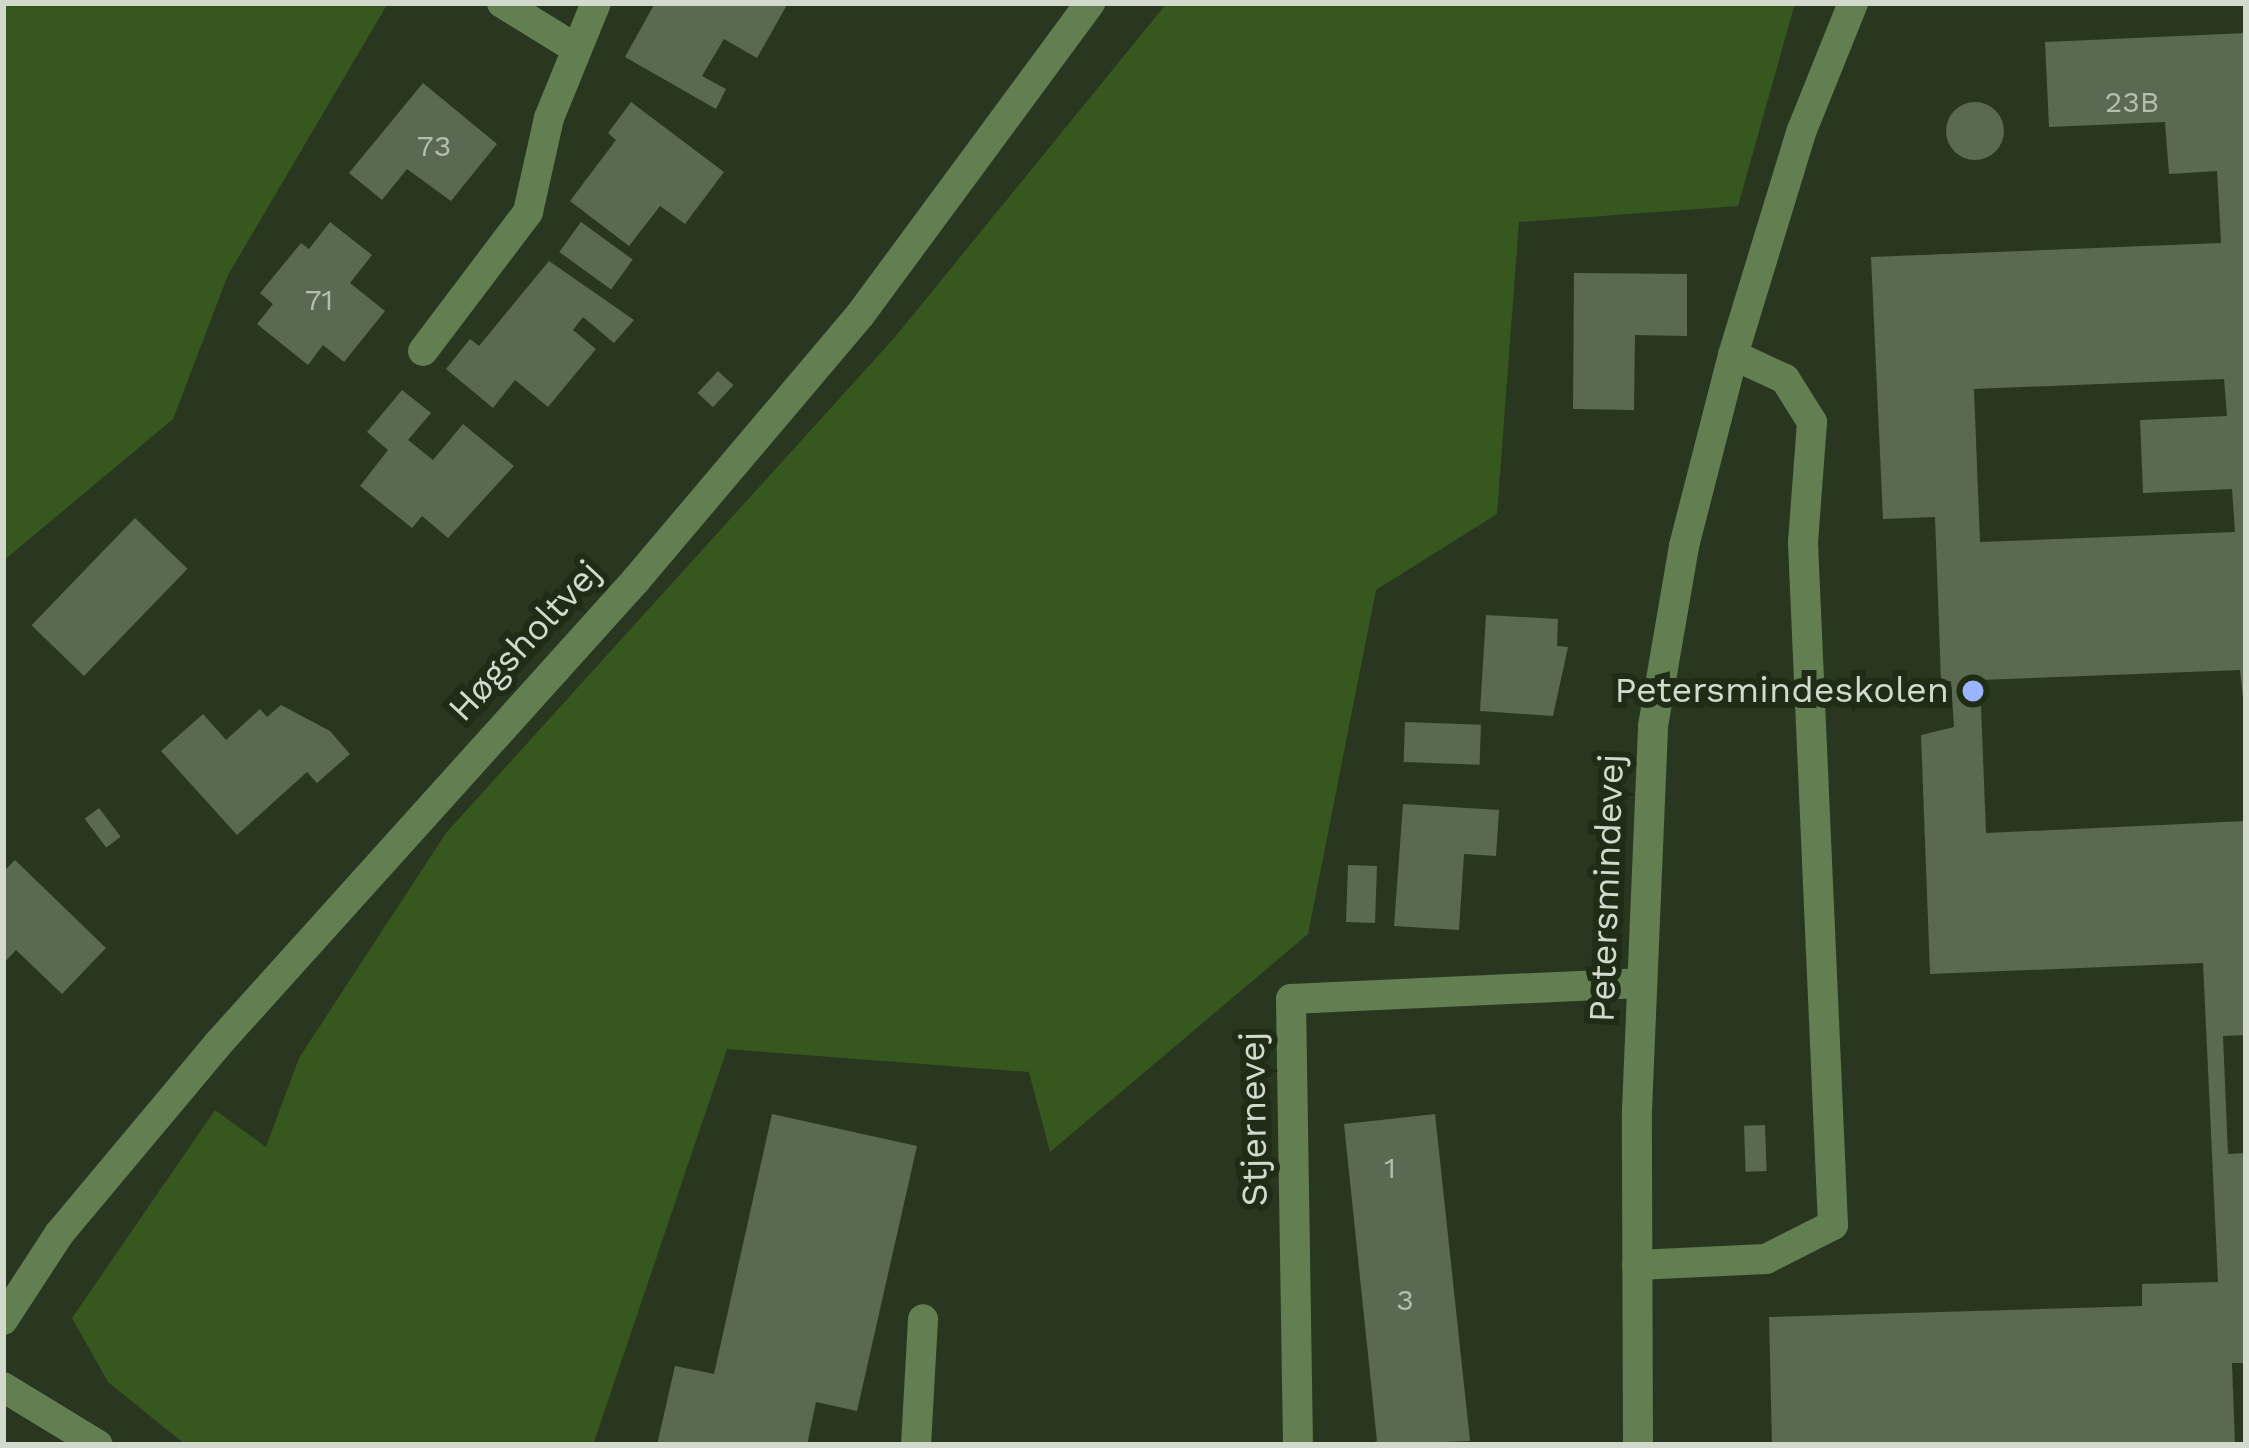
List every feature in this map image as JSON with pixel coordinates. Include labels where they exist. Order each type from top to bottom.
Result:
[{"type":"street","points":[[502,3],[572,46]]},
{"type":"street","points":[[423,351],[529,212],[572,46],[596,3]]},
{"type":"street","name":"Høgsholtvej","points":[[3,1320],[59,1234],[217,1045],[636,580],[860,315],[1090,3]]},
{"type":"street","name":"Petersmindevej","points":[[1638,1445],[1642,983],[1653,726],[1684,546],[1733,355],[1802,130],[1853,3]]},
{"type":"street","points":[[1637,1265],[1766,1259],[1833,1225],[1803,542],[1812,422],[1785,379],[1733,355]]},
{"type":"street","name":"Stjernevej","points":[[1298,1445],[1292,999],[1642,983]]},
{"type":"street","points":[[916,1445],[922,1319]]},
{"type":"street","points":[[3,1387],[98,1445]]},
{"type":"green space","points":[[3,3],[388,3],[228,275],[173,419],[3,561]]},
{"type":"green space","points":[[1167,3],[1795,3],[1738,206],[1519,222],[1497,514],[1376,590],[1308,934],[1050,1152],[1029,1072],[727,1049],[593,1445],[186,1445],[108,1382],[72,1318],[215,1110],[266,1147],[299,1058],[446,833],[895,337]]},
{"type":"building","points":[[655,3],[788,3],[757,58],[724,39],[702,76],[726,89],[716,109],[625,57]]},
{"type":"building","points":[[2246,33],[2246,727],[2240,670],[1980,680],[1986,833],[2246,821],[2246,1035],[2223,1036],[2228,1154],[2246,1153],[2246,1363],[2232,1363],[2235,1445],[1772,1445],[1769,1317],[2142,1306],[2142,1284],[2218,1282],[2203,963],[1930,974],[1921,735],[1954,727],[1951,681],[1941,681],[1935,517],[1883,519],[1871,257],[2221,243],[2217,171],[2169,174],[2165,122],[2049,127],[2045,42]],"holes":[[[2224,379],[2227,416],[2140,420],[2143,493],[2232,489],[2235,532],[1980,542],[1974,389]]]},
{"type":"building","points":[[423,83],[497,144],[451,201],[407,169],[382,200],[349,173]]},
{"type":"building","points":[[631,102],[724,172],[685,224],[660,206],[629,246],[570,201],[616,140],[608,133]]},
{"type":"building","points":[[1975,102],[1996,110],[2004,131],[1996,152],[1975,160],[1954,152],[1946,131],[1954,110]]},
{"type":"building","points":[[330,222],[372,255],[350,283],[385,311],[344,362],[323,345],[308,365],[257,324],[273,304],[260,293],[301,243],[309,249]]},
{"type":"building","points":[[581,222],[633,260],[611,290],[559,252]]},
{"type":"building","points":[[549,261],[634,320],[614,343],[583,317],[573,330],[596,349],[548,407],[515,380],[493,408],[446,369],[470,339],[479,346]]},
{"type":"building","points":[[1574,273],[1687,274],[1687,336],[1635,335],[1634,410],[1573,409]]},
{"type":"building","points":[[718,371],[733,385],[713,407],[698,393]]},
{"type":"building","points":[[402,390],[431,413],[408,440],[433,460],[463,424],[514,466],[448,538],[422,516],[412,528],[360,486],[388,450],[367,432]]},
{"type":"building","points":[[135,518],[188,569],[84,676],[31,625]]},
{"type":"building","points":[[1486,615],[1558,619],[1557,646],[1568,647],[1553,716],[1480,711]]},
{"type":"building","points":[[281,705],[330,731],[350,754],[317,783],[307,772],[237,835],[161,751],[203,714],[226,740],[260,709],[267,717]]},
{"type":"building","points":[[1405,722],[1481,725],[1480,765],[1404,762]]},
{"type":"building","points":[[1403,804],[1499,810],[1496,856],[1464,854],[1459,930],[1394,926]]},
{"type":"building","points":[[99,808],[121,837],[106,848],[85,819]]},
{"type":"building","points":[[15,860],[106,948],[62,994],[16,950],[3,964],[3,872]]},
{"type":"building","points":[[1348,865],[1377,866],[1375,923],[1346,922]]},
{"type":"building","points":[[772,1114],[917,1146],[857,1411],[816,1402],[807,1445],[657,1445],[675,1366],[714,1374]]},
{"type":"building","points":[[1435,1114],[1470,1441],[1365,1445],[1377,1441],[1344,1124]]},
{"type":"building","points":[[1765,1125],[1767,1171],[1746,1172],[1744,1126]]},
{"type":"place","name":"Petersmindeskolen","points":[[1973,691]]}]
